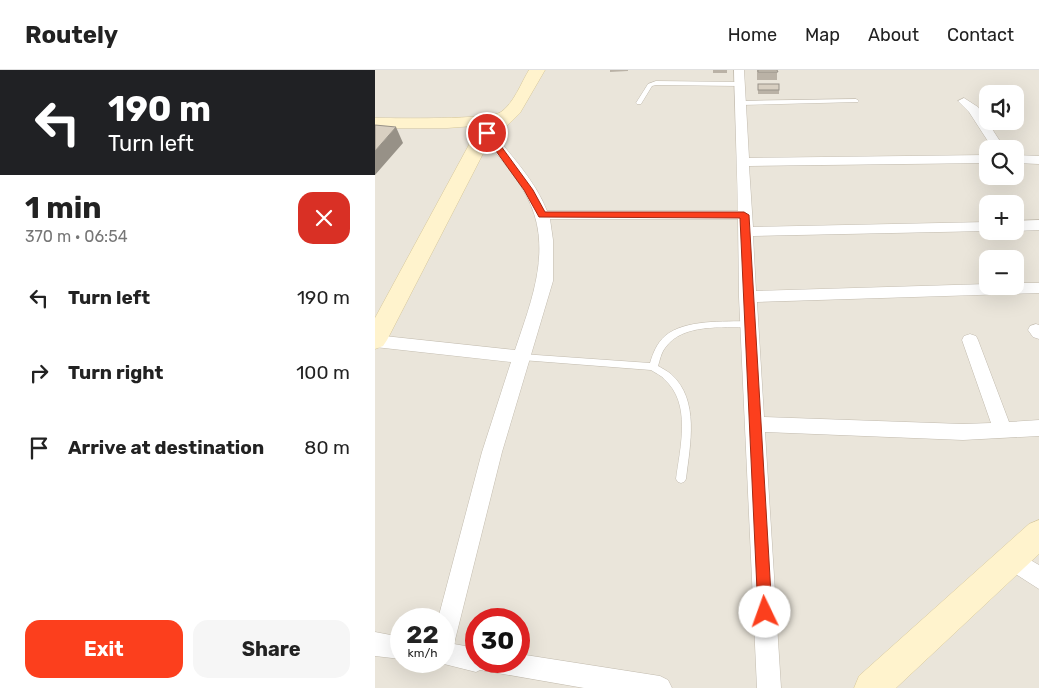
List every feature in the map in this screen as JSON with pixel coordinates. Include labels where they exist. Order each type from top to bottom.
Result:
[{"type":"street","points":[[521,357],[375,341],[483,137],[514,108],[537,70]]},
{"type":"street","points":[[739,77],[747,298],[756,424],[769,688]]},
{"type":"street","points":[[964,101],[974,110],[993,140]]},
{"type":"street","points":[[375,123],[461,122],[503,118]]},
{"type":"street","points":[[452,608],[492,452],[545,281],[547,252],[542,215],[529,190],[483,137],[461,122]]},
{"type":"street","points":[[742,162],[979,159]]},
{"type":"street","points":[[1024,160],[1039,160]]},
{"type":"street","points":[[542,215],[744,223],[979,226]]},
{"type":"street","points":[[1024,226],[1039,225]]},
{"type":"street","points":[[747,298],[1039,288]]},
{"type":"street","points":[[970,340],[1002,429]]},
{"type":"street","points":[[756,424],[963,432],[1039,428]]},
{"type":"street","points":[[871,688],[1039,534]]},
{"type":"street","points":[[1011,559],[1039,578]]},
{"type":"street","points":[[375,644],[390,646]]},
{"type":"street","points":[[530,668],[660,688]]},
{"type":"lane","points":[[639,103],[650,85],[656,83],[739,77]]},
{"type":"lane","points":[[740,103],[856,101]]},
{"type":"lane","points":[[653,367],[661,345],[673,336],[688,329],[749,324]]},
{"type":"lane","points":[[521,357],[653,367],[667,374],[680,391],[686,409],[687,426],[681,479]]},
{"type":"shaded area","points":[[375,70],[1039,70],[1039,688],[375,688]]},
{"type":"building","points":[[758,70],[777,70],[778,72],[758,72]]},
{"type":"building","points":[[758,84],[779,84],[779,90],[758,90]]},
{"type":"building","points":[[375,125],[396,127],[375,151]]},
{"type":"route","points":[[487,133],[529,190],[542,215],[744,215],[765,612]]}]
